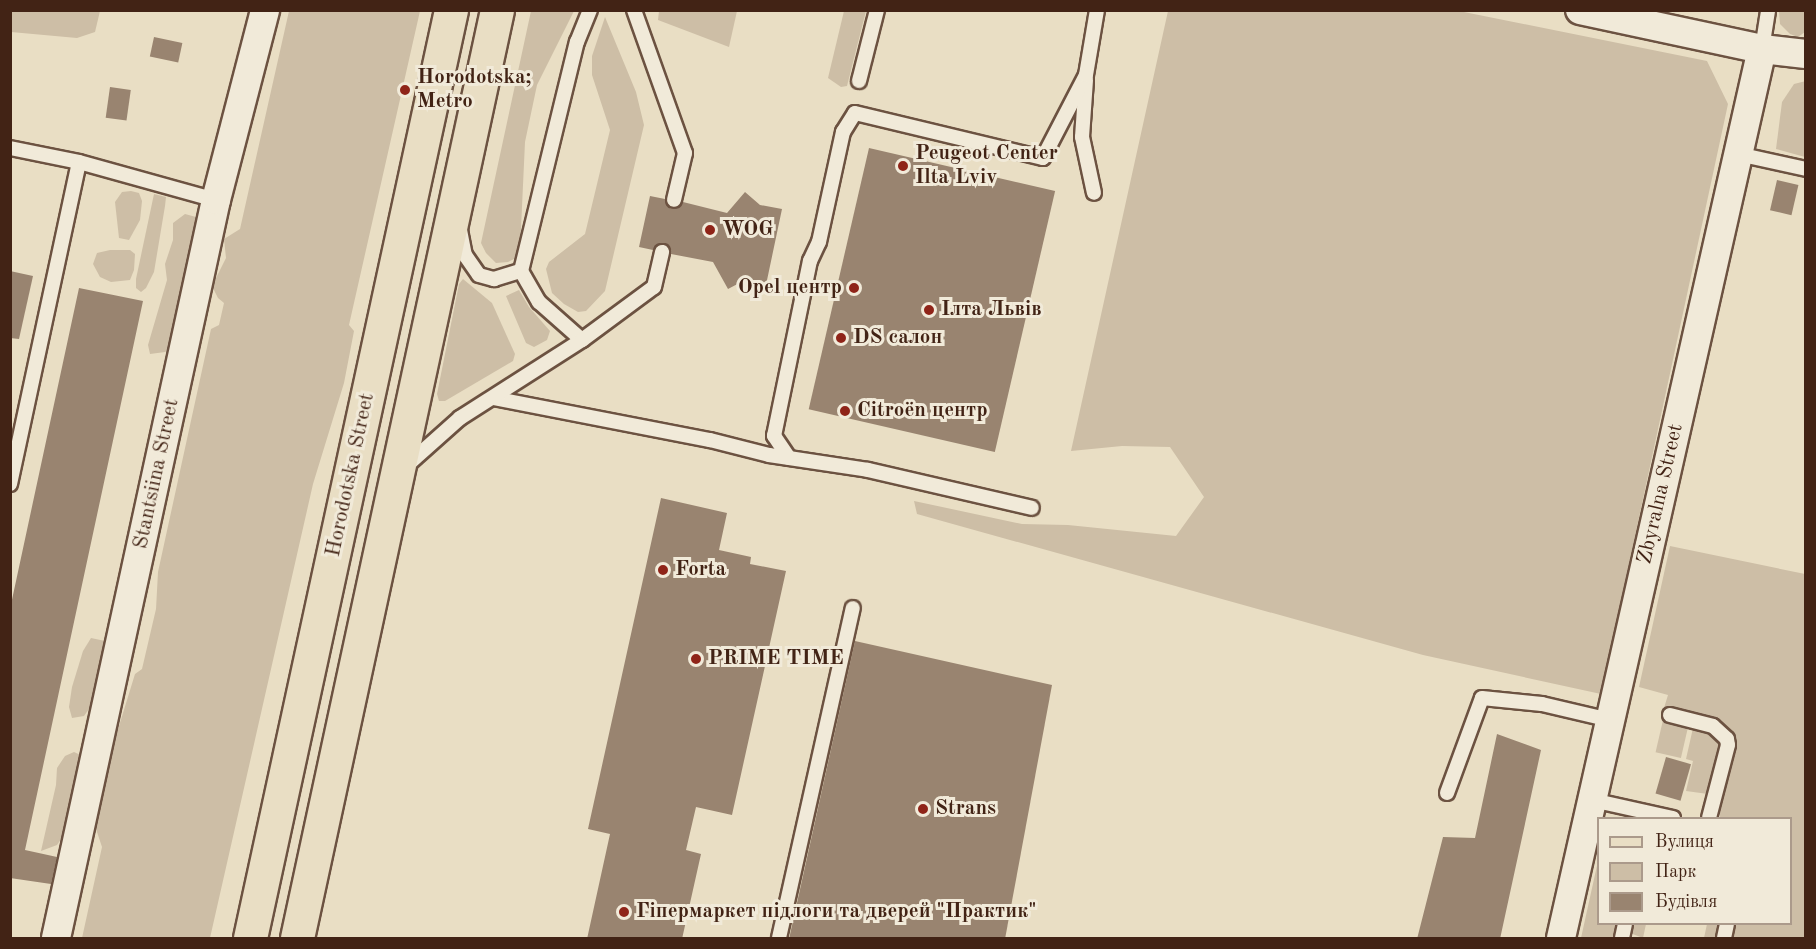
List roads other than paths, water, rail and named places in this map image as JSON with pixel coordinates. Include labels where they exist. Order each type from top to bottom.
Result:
[{"type":"main road","name":"Horodotska Street","points":[[250,939],[451,10]]},
{"type":"main road","points":[[304,933],[397,475],[497,10]]},
{"type":"street","name":"Stantsiina Street","points":[[56,939],[216,200],[265,10]]},
{"type":"street","points":[[1580,10],[1762,49],[1806,54]]},
{"type":"street","name":"Zbyralna Street","points":[[1561,939],[1762,49]]},
{"type":"lane","points":[[582,340],[539,302],[521,271],[577,42],[590,10]]},
{"type":"lane","points":[[859,81],[877,10]]},
{"type":"lane","points":[[1094,193],[1082,137],[1086,75],[1097,10]]},
{"type":"lane","points":[[1762,49],[1768,10]]},
{"type":"lane","points":[[632,12],[685,153],[674,200]]},
{"type":"lane","points":[[789,458],[774,436],[810,261],[819,242],[843,132],[855,113],[1043,158],[1086,75]]},
{"type":"lane","points":[[10,148],[79,162],[216,200]]},
{"type":"lane","points":[[1738,154],[1806,169]]},
{"type":"lane","points":[[10,484],[79,162]]},
{"type":"lane","points":[[457,197],[465,255],[479,275],[494,279],[521,271]]},
{"type":"lane","points":[[397,475],[460,418],[582,340],[654,287],[662,252]]},
{"type":"lane","points":[[493,398],[710,440],[789,458],[868,470],[1032,508]]},
{"type":"lane","points":[[778,939],[853,608]]},
{"type":"lane","points":[[1447,794],[1482,698],[1542,704],[1610,720]]},
{"type":"lane","points":[[1670,715],[1713,726],[1727,739],[1728,745],[1710,817]]},
{"type":"lane","points":[[1592,800],[1650,816]]},
{"type":"place","name":"Horodotska; Metro","points":[[405,90]]},
{"type":"place","name":"Peugeot Center Ilta Lviv","points":[[903,166]]},
{"type":"place","name":"WOG","points":[[710,230]]},
{"type":"place","name":"Opel центр","points":[[854,288]]},
{"type":"place","name":"Ілта Львів","points":[[929,310]]},
{"type":"place","name":"DS салон","points":[[841,338]]},
{"type":"place","name":"Citroën центр","points":[[845,411]]},
{"type":"place","name":"Forta","points":[[663,570]]},
{"type":"place","name":"PRIME TIME","points":[[696,659]]},
{"type":"place","name":"Strans","points":[[923,809]]},
{"type":"place","name":"Гіпермаркет підлоги та дверей \"Практик\"","points":[[624,912]]}]
